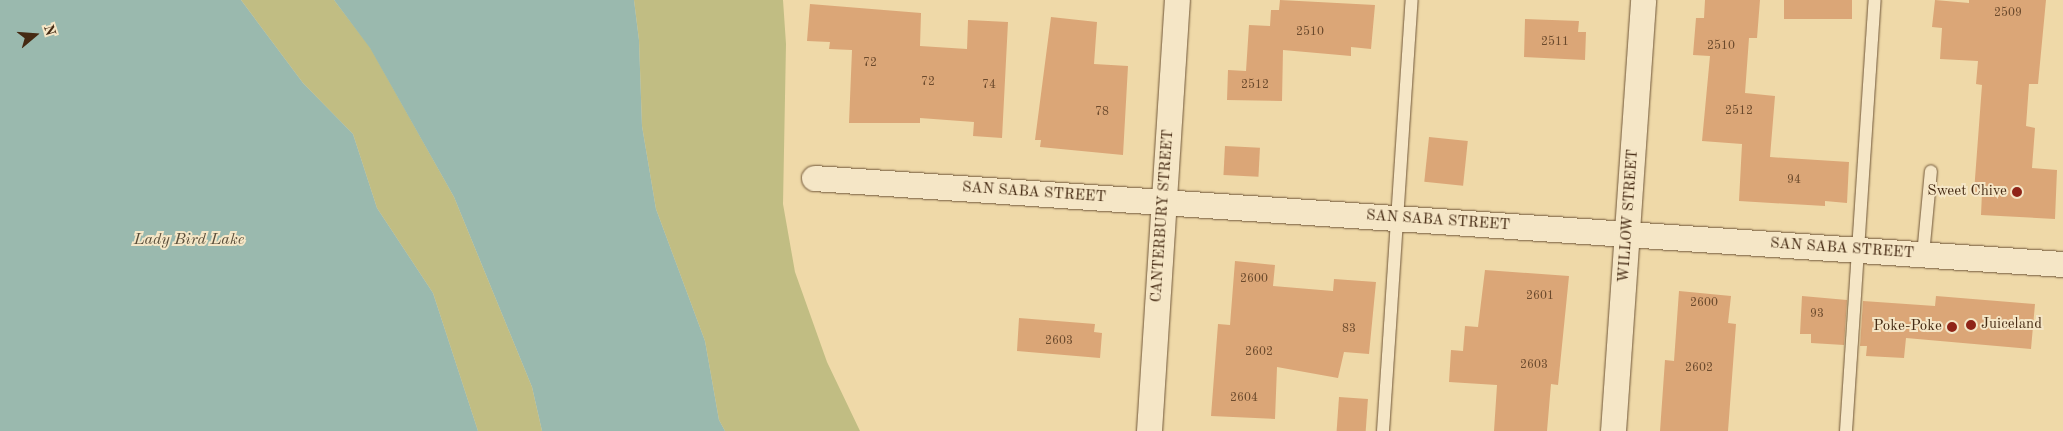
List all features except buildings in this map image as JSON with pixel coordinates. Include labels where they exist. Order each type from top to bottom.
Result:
[{"type":"street","name":"CANTERBURY STREET","points":[[1149,431],[1178,0]]},
{"type":"street","name":"WILLOW STREET","points":[[1614,431],[1643,0]]},
{"type":"street","name":"SAN SABA STREET","points":[[814,178],[1397,219],[1628,232],[1858,251],[2063,264]]},
{"type":"lane","points":[[1383,431],[1412,0]]},
{"type":"lane","points":[[1846,431],[1875,0]]},
{"type":"lane","points":[[1923,255],[1931,171]]},
{"type":"shaded area","points":[[241,0],[334,0],[370,47],[454,197],[532,387],[542,431],[478,431],[433,293],[377,208],[353,134],[303,83]]},
{"type":"shaded area","points":[[634,0],[783,0],[786,44],[783,204],[795,272],[827,362],[860,431],[725,431],[719,420],[705,341],[656,209],[642,126],[639,40]]},
{"type":"water","name":"Lady Bird Lake","points":[[0,0],[241,0],[303,83],[353,134],[377,208],[433,293],[478,431],[0,431]]},
{"type":"water","points":[[334,0],[634,0],[639,40],[642,126],[656,209],[705,341],[719,420],[725,431],[542,431],[532,387],[454,197],[370,48]]},
{"type":"place","name":"Sweet Chive","points":[[2017,192]]},
{"type":"place","name":"Juiceland","points":[[1971,325]]},
{"type":"place","name":"Poke-Poke","points":[[1952,327]]}]
